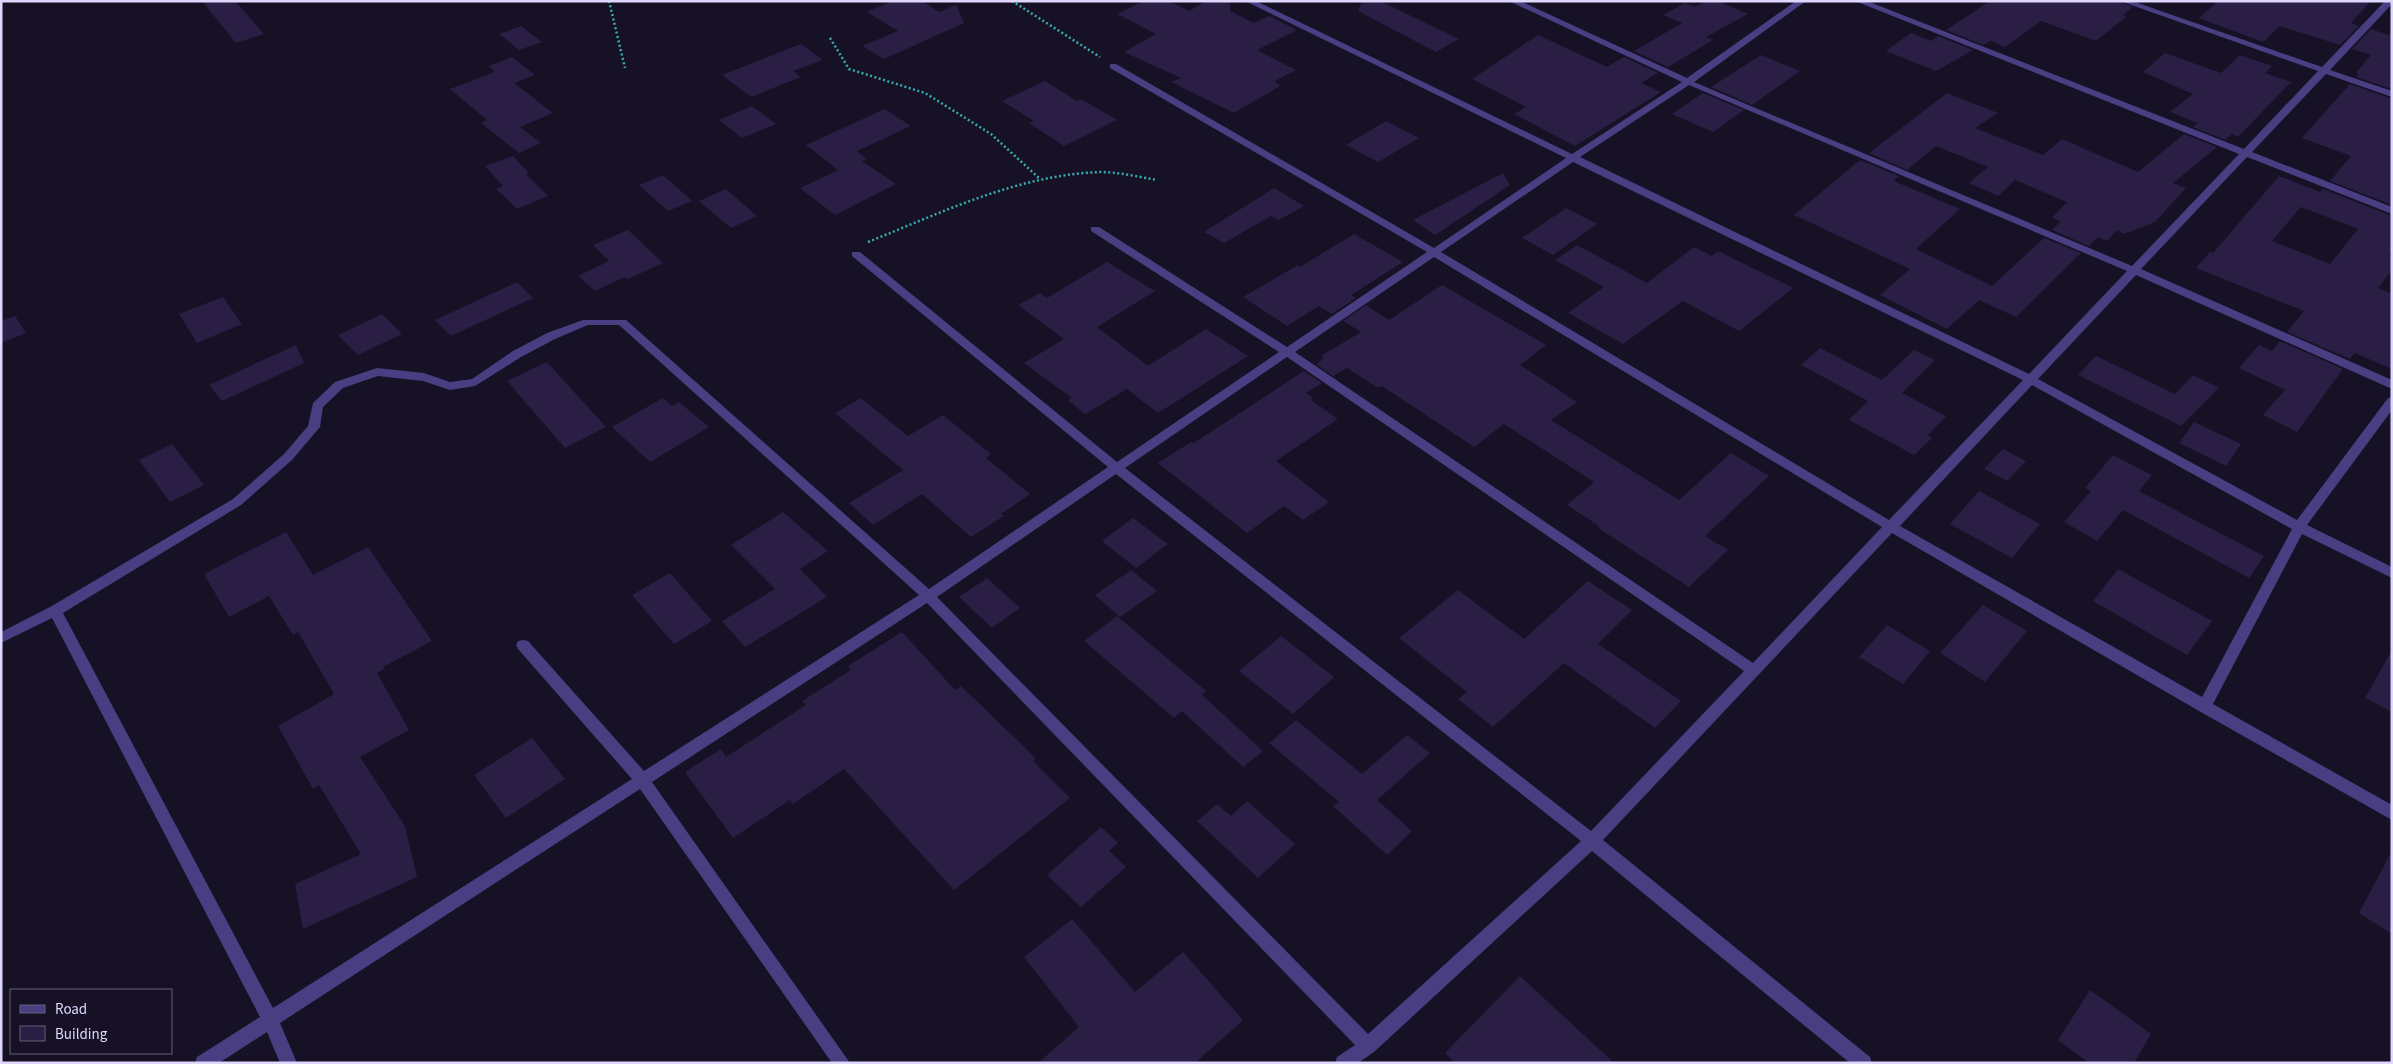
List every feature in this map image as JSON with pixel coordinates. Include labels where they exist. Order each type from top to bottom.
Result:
[{"type":"street","points":[[1249,1],[2030,380],[2299,527],[2392,573]]},
{"type":"street","points":[[1513,1],[1688,82],[2134,270],[2392,385]]},
{"type":"street","points":[[203,1063],[928,596],[1688,82],[1802,1]]},
{"type":"street","points":[[1858,1],[2246,152],[2392,212]]},
{"type":"street","points":[[2124,1],[2392,94]]},
{"type":"street","points":[[1343,1063],[1368,1046],[1592,841],[2324,70],[2385,2]]},
{"type":"street","points":[[1113,66],[1434,252],[1890,526],[2392,813]]},
{"type":"street","points":[[1095,229],[1287,352],[1753,670]]},
{"type":"street","points":[[856,254],[1117,468],[1592,841],[1864,1063]]},
{"type":"street","points":[[1,638],[55,611],[237,502],[288,458],[314,427],[317,406],[339,384],[377,372],[424,377],[450,386],[475,382],[517,354],[551,336],[587,322],[622,322],[928,596],[1368,1046]]},
{"type":"street","points":[[2204,707],[2299,527],[2392,401]]},
{"type":"street","points":[[55,611],[270,1020],[290,1063]]},
{"type":"street","points":[[523,645],[642,780],[842,1063]]},
{"type":"path","points":[[609,1],[625,68]]},
{"type":"path","points":[[1012,1],[1113,66]]},
{"type":"path","points":[[830,38],[849,69],[925,93],[991,134],[1040,178]]},
{"type":"path","points":[[856,254],[856,249],[863,244],[967,202],[1040,178],[1102,172],[1157,180]]},
{"type":"building","points":[[202,1],[235,1],[264,34],[236,43]]},
{"type":"building","points":[[893,1],[922,1],[939,12],[956,5],[964,23],[884,59],[862,46],[898,31],[867,12]]},
{"type":"building","points":[[1144,1],[1168,1],[1189,11],[1206,1],[1230,1],[1230,11],[1254,23],[1269,16],[1297,30],[1257,50],[1296,70],[1275,81],[1280,86],[1234,113],[1171,82],[1181,78],[1124,52],[1156,34],[1117,14]]},
{"type":"building","points":[[1362,1],[1380,1],[1459,39],[1436,52],[1358,11]]},
{"type":"building","points":[[1706,1],[1718,1],[1748,14],[1706,37],[1713,40],[1668,67],[1634,51],[1682,23],[1663,15],[1685,3],[1695,7]]},
{"type":"building","points":[[1990,1],[2118,1],[2133,7],[2123,15],[2126,17],[2096,41],[2041,21],[2005,47],[1991,41],[1983,45],[1946,30]]},
{"type":"building","points":[[2218,1],[2371,1],[2351,23],[2359,26],[2340,45],[2280,26],[2263,42],[2199,18]]},
{"type":"building","points":[[521,26],[542,42],[519,50],[499,34]]},
{"type":"building","points":[[2371,29],[2389,35],[2392,32],[2392,89],[2356,77],[2359,74],[2356,73],[2371,55],[2352,49]]},
{"type":"building","points":[[1911,33],[1931,41],[1938,36],[1973,50],[1936,71],[1886,51]]},
{"type":"building","points":[[1538,35],[1607,67],[1624,57],[1658,73],[1641,83],[1661,92],[1575,146],[1514,114],[1526,107],[1472,79]]},
{"type":"building","points":[[801,44],[823,60],[793,71],[801,77],[751,97],[722,75]]},
{"type":"building","points":[[2165,53],[2221,73],[2240,55],[2272,66],[2265,73],[2291,82],[2238,137],[2232,134],[2225,140],[2193,127],[2198,123],[2170,112],[2193,94],[2143,72]]},
{"type":"building","points":[[1761,55],[1800,71],[1752,105],[1711,87]]},
{"type":"building","points":[[512,57],[535,75],[514,83],[553,113],[520,127],[541,143],[519,153],[481,123],[487,120],[450,89],[495,72],[489,66]]},
{"type":"building","points":[[1045,81],[1077,101],[1081,99],[1117,120],[1064,146],[1029,123],[1034,121],[1002,101]]},
{"type":"building","points":[[2350,84],[2392,99],[2392,205],[2330,181],[2351,156],[2302,138]]},
{"type":"building","points":[[1703,93],[1744,110],[1713,132],[1672,114]]},
{"type":"building","points":[[1947,93],[1998,113],[1975,128],[2043,155],[2062,139],[2138,172],[2184,134],[2217,147],[2173,183],[2186,188],[2155,222],[2124,234],[2117,230],[2107,241],[2098,237],[2089,246],[2052,230],[2061,221],[2052,218],[2067,202],[2015,180],[1998,196],[1969,183],[1988,167],[1936,146],[1907,170],[1869,153]]},
{"type":"building","points":[[752,106],[776,124],[742,138],[719,120]]},
{"type":"building","points":[[885,109],[911,126],[857,151],[867,159],[862,161],[896,184],[835,215],[800,188],[838,170],[806,145]]},
{"type":"building","points":[[1386,121],[1419,138],[1378,162],[1346,145]]},
{"type":"building","points":[[513,156],[529,173],[526,174],[548,196],[517,209],[496,189],[503,186],[485,166]]},
{"type":"building","points":[[1860,160],[1899,176],[1894,181],[1960,209],[1916,249],[1992,286],[2044,238],[2081,253],[2016,317],[1979,300],[1947,329],[1880,295],[1910,269],[1794,215]]},
{"type":"building","points":[[1503,173],[1510,185],[1435,235],[1413,220]]},
{"type":"building","points":[[663,175],[692,201],[668,211],[639,185]]},
{"type":"building","points":[[2279,176],[2320,192],[2323,189],[2392,216],[2392,251],[2389,256],[2392,257],[2392,270],[2378,288],[2392,294],[2392,369],[2355,353],[2350,359],[2287,332],[2304,311],[2196,268],[2210,252],[2213,253]],"holes":[[[2301,207],[2358,229],[2330,264],[2272,241]]]},
{"type":"building","points":[[1274,188],[1304,206],[1279,220],[1271,216],[1224,243],[1204,232]]},
{"type":"building","points":[[726,189],[757,216],[731,228],[699,201]]},
{"type":"building","points":[[1566,208],[1597,224],[1553,255],[1522,238]]},
{"type":"building","points":[[628,230],[663,263],[628,279],[625,277],[595,291],[578,276],[609,261],[593,245]]},
{"type":"building","points":[[1354,234],[1403,262],[1351,295],[1356,298],[1332,314],[1319,306],[1287,326],[1243,297],[1298,265],[1300,267]]},
{"type":"building","points":[[1577,245],[1647,283],[1694,247],[1712,256],[1718,251],[1793,288],[1739,331],[1683,301],[1623,344],[1568,313],[1604,287],[1555,260]]},
{"type":"building","points":[[1107,262],[1155,291],[1097,327],[1148,366],[1206,329],[1248,356],[1158,413],[1127,389],[1085,414],[1068,400],[1072,398],[1024,363],[1064,339],[1018,305],[1040,293],[1047,298]]},
{"type":"building","points":[[517,282],[533,298],[451,336],[435,320]]},
{"type":"building","points":[[1442,285],[1546,345],[1520,365],[1577,402],[1551,420],[1679,500],[1731,453],[1769,476],[1705,536],[1728,550],[1689,587],[1598,528],[1599,526],[1567,505],[1594,482],[1504,424],[1474,447],[1382,386],[1378,388],[1347,368],[1333,376],[1316,364],[1324,358],[1321,356],[1361,332],[1343,321],[1366,305],[1389,320]]},
{"type":"building","points":[[223,297],[242,324],[197,343],[179,314]]},
{"type":"building","points":[[382,314],[402,334],[358,355],[338,335]]},
{"type":"building","points":[[15,316],[26,333],[1,343],[1,321]]},
{"type":"building","points":[[2280,341],[2343,369],[2297,432],[2263,415],[2285,390],[2239,368],[2259,345],[2272,351]]},
{"type":"building","points":[[296,345],[304,363],[222,401],[209,385]]},
{"type":"building","points":[[1820,348],[1882,380],[1914,350],[1935,360],[1902,393],[1946,416],[1928,435],[1932,438],[1914,455],[1849,420],[1868,401],[1801,365]]},
{"type":"building","points":[[2096,356],[2175,394],[2193,375],[2219,388],[2181,426],[2078,375]]},
{"type":"building","points":[[547,362],[606,427],[565,448],[507,381]]},
{"type":"building","points":[[1304,371],[1322,383],[1306,393],[1313,398],[1311,400],[1338,419],[1276,461],[1329,502],[1303,520],[1284,506],[1247,533],[1158,463],[1191,442],[1194,443]]},
{"type":"building","points":[[663,398],[672,406],[679,402],[709,427],[650,462],[612,427]]},
{"type":"building","points":[[861,398],[908,436],[943,415],[991,454],[986,458],[1030,494],[1001,514],[1004,516],[971,537],[922,494],[873,525],[849,503],[903,470],[835,413]]},
{"type":"building","points":[[2194,422],[2241,444],[2226,466],[2179,443]]},
{"type":"building","points":[[172,444],[204,485],[170,502],[139,460]]},
{"type":"building","points":[[2003,449],[2026,461],[2007,481],[1984,469]]},
{"type":"building","points":[[2113,455],[2152,475],[2139,491],[2264,556],[2249,578],[2123,510],[2097,541],[2064,522],[2091,491],[2085,488]]},
{"type":"building","points":[[1979,491],[2040,524],[2012,558],[1950,524]]},
{"type":"building","points":[[783,512],[828,551],[800,569],[827,597],[745,647],[722,621],[775,589],[731,545]]},
{"type":"building","points":[[1133,518],[1168,544],[1136,568],[1102,541]]},
{"type":"building","points":[[286,532],[313,575],[368,547],[432,641],[383,667],[384,669],[377,673],[409,730],[360,757],[405,826],[417,877],[303,929],[295,884],[361,854],[319,785],[313,789],[278,726],[334,694],[298,632],[293,635],[269,596],[229,617],[204,574]]},
{"type":"building","points":[[2118,569],[2212,621],[2187,655],[2093,601]]},
{"type":"building","points":[[1131,570],[1157,591],[1120,617],[1095,595]]},
{"type":"building","points":[[670,573],[712,621],[674,644],[632,595]]},
{"type":"building","points":[[987,578],[1020,608],[992,628],[959,597]]},
{"type":"building","points":[[1588,581],[1632,610],[1598,644],[1681,701],[1655,728],[1564,663],[1493,727],[1458,699],[1467,692],[1399,638],[1458,590],[1524,639]]},
{"type":"building","points":[[1983,605],[2027,631],[1985,682],[1940,653]]},
{"type":"building","points":[[1117,616],[1206,691],[1202,695],[1263,751],[1243,767],[1182,711],[1174,718],[1084,641]]},
{"type":"building","points":[[1887,625],[1930,651],[1903,684],[1859,657]]},
{"type":"building","points":[[902,632],[955,690],[961,686],[1015,738],[1036,759],[1033,761],[1070,798],[954,890],[844,769],[793,804],[790,800],[733,838],[685,772],[721,749],[726,757],[806,705],[802,701],[851,670],[848,666]]},
{"type":"building","points":[[1281,636],[1334,677],[1293,714],[1239,671]]},
{"type":"building","points":[[2392,650],[2392,712],[2365,698]]},
{"type":"building","points":[[1296,720],[1362,774],[1407,735],[1430,753],[1377,800],[1412,831],[1387,855],[1333,806],[1339,802],[1269,743]]},
{"type":"building","points":[[532,738],[565,779],[506,818],[474,775]]},
{"type":"building","points":[[1247,801],[1295,844],[1258,878],[1197,821],[1217,804],[1231,816]]},
{"type":"building","points":[[1101,827],[1118,843],[1109,851],[1126,867],[1081,907],[1047,875]]},
{"type":"building","points":[[2392,851],[2392,934],[2359,913]]},
{"type":"building","points":[[1072,919],[1135,992],[1183,952],[1243,1020],[1195,1063],[1038,1063],[1079,1027],[1024,957]]},
{"type":"building","points":[[1520,976],[1614,1063],[1455,1063],[1445,1053]]},
{"type":"building","points":[[2090,990],[2151,1034],[2134,1063],[2089,1063],[2058,1040]]}]
